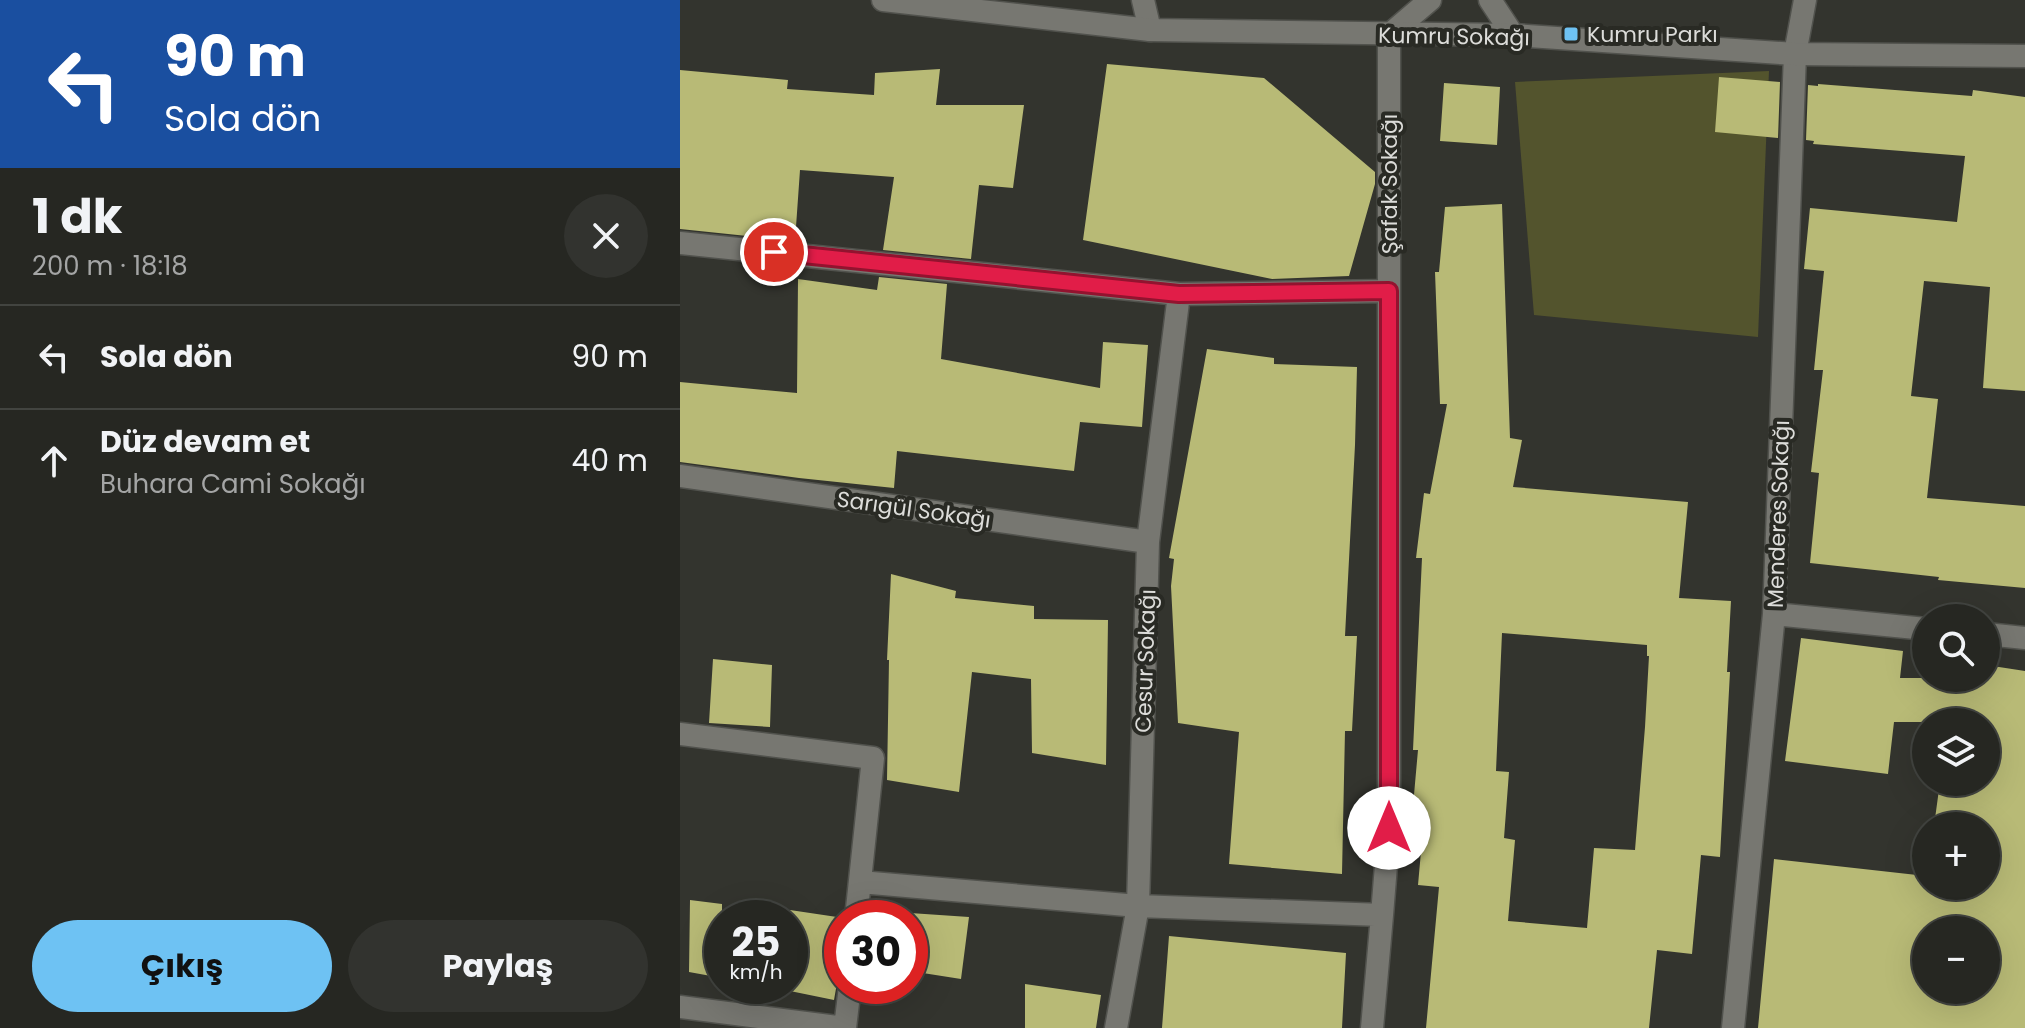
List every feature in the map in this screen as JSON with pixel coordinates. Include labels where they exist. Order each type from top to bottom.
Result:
[{"type":"street","name":"Kumru Sokağı","points":[[883,0],[1150,30],[1513,35],[1795,54],[2025,56]]},
{"type":"street","points":[[1143,0],[1150,30]]},
{"type":"street","points":[[1389,35],[1430,0]]},
{"type":"street","points":[[1490,0],[1513,35]]},
{"type":"street","name":"Menderes Sokağı","points":[[1733,1028],[1774,614],[1795,54],[1805,0]]},
{"type":"street","name":"Şafak Sokağı","points":[[1372,1028],[1389,828],[1389,35]]},
{"type":"street","points":[[680,243],[1179,294],[1389,291]]},
{"type":"street","name":"Cesur Sokağı","points":[[1116,1028],[1138,906],[1148,542],[1179,294]]},
{"type":"street","name":"Sarıgül Sokağı","points":[[680,476],[1148,542]]},
{"type":"street","points":[[1774,614],[1912,628]]},
{"type":"street","points":[[2000,635],[2025,638]]},
{"type":"street","points":[[680,734],[873,758],[858,900]]},
{"type":"street","points":[[860,882],[1138,906],[1382,915]]},
{"type":"street","points":[[680,1007],[845,1028],[848,1004]]},
{"type":"green space","points":[[1769,71],[1758,337],[1534,315],[1515,82]]},
{"type":"building","points":[[1107,64],[1264,78],[1375,172],[1375,184],[1349,276],[1272,279],[1083,240]]},
{"type":"building","points":[[940,69],[936,105],[1024,105],[1013,188],[979,185],[971,259],[883,250],[894,177],[800,170],[795,241],[680,229],[680,70],[788,80],[787,89],[874,95],[875,73]]},
{"type":"building","points":[[1719,77],[1780,82],[1778,138],[1715,132]]},
{"type":"building","points":[[1444,83],[1500,87],[1497,145],[1440,141]]},
{"type":"building","points":[[1808,85],[1972,96],[1973,90],[2025,97],[2025,391],[1983,388],[1990,287],[1924,281],[1911,396],[1938,399],[1927,498],[2025,506],[2025,588],[1810,563],[1819,473],[1811,472],[1823,370],[1814,370],[1824,271],[1804,269],[1810,208],[1957,222],[1965,156],[1813,144],[1814,141],[1806,140]]},
{"type":"building","points":[[1502,204],[1510,438],[1522,440],[1513,487],[1688,502],[1679,598],[1731,601],[1720,857],[1701,855],[1692,954],[1657,950],[1649,1028],[1426,1028],[1439,887],[1418,885],[1424,818],[1412,817],[1418,750],[1413,750],[1422,558],[1416,558],[1424,493],[1430,494],[1447,404],[1440,404],[1435,272],[1439,272],[1445,207]],"holes":[[[1502,633],[1647,645],[1645,727],[1635,850],[1594,848],[1587,928],[1508,921],[1515,840],[1504,838],[1509,772],[1496,771]]]},
{"type":"building","points":[[879,277],[947,284],[941,359],[1100,388],[1103,342],[1148,345],[1142,427],[1080,422],[1074,471],[897,451],[894,488],[680,462],[680,382],[797,393],[798,279],[877,290]]},
{"type":"building","points":[[1207,349],[1274,358],[1274,364],[1357,367],[1345,636],[1357,636],[1352,731],[1345,731],[1342,874],[1229,864],[1239,732],[1178,723],[1171,586],[1174,559],[1169,558]]},
{"type":"building","points":[[891,574],[956,591],[955,598],[1034,606],[1034,619],[1108,620],[1106,765],[1032,753],[1031,679],[972,672],[959,792],[887,780]]},
{"type":"building","points":[[1801,638],[1903,651],[1900,678],[1912,678],[1912,692],[2000,692],[2000,667],[2025,671],[2025,1028],[1758,1028],[1774,859],[1912,874],[1912,900],[2000,900],[2000,812],[1936,812],[1938,796],[2000,796],[2000,708],[1912,708],[1912,722],[1894,722],[1888,774],[1785,761]]},
{"type":"building","points":[[713,659],[772,665],[770,727],[709,723]]},
{"type":"building","points":[[690,900],[704,902],[704,975],[689,972]]},
{"type":"building","points":[[808,913],[824,915],[824,998],[808,995]]},
{"type":"building","points":[[928,914],[969,917],[961,979],[928,974]]},
{"type":"building","points":[[1169,936],[1346,953],[1342,1028],[1162,1028]]},
{"type":"building","points":[[1025,984],[1101,995],[1096,1028],[1025,1028]]},
{"type":"place","name":"Kumru Parkı","points":[[1571,34]]},
{"type":"route","points":[[774,252],[1179,294],[1389,291],[1389,828]]}]
